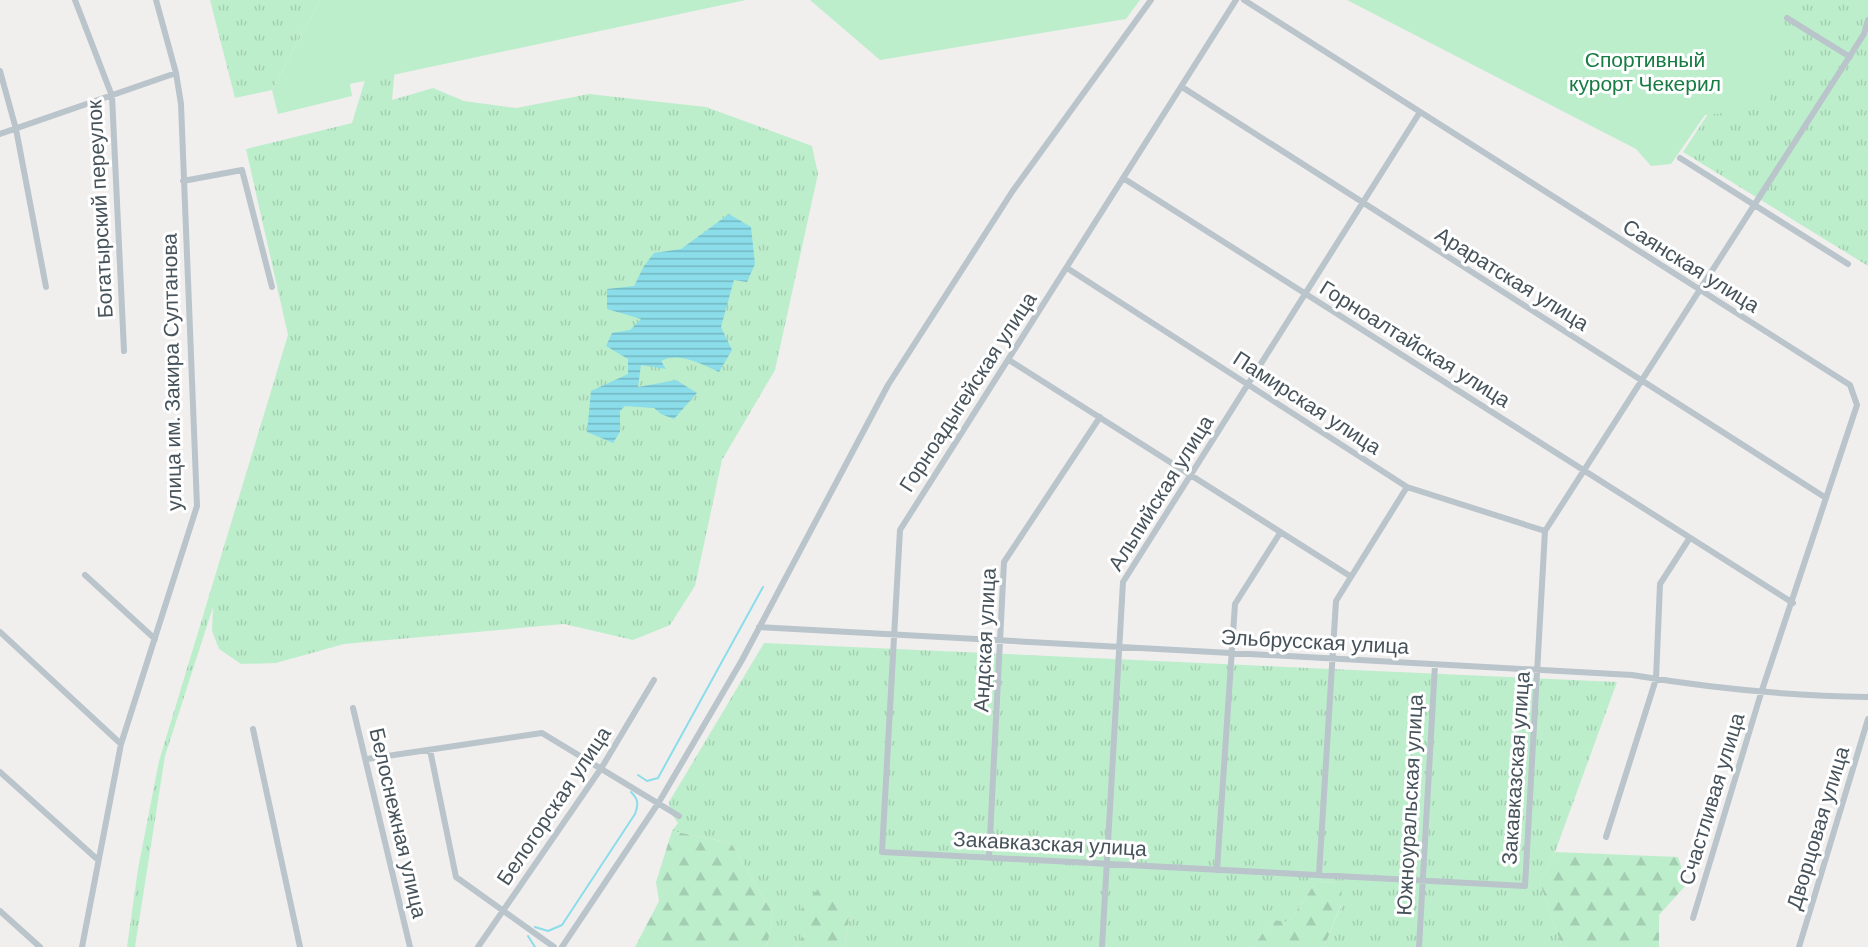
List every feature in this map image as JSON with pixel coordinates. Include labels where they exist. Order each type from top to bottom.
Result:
[{"type":"street","name":"Богатырский переулок","points":[[75,0],[112,96],[124,351]]},
{"type":"street","name":"улица им. Закира Султанова","points":[[82,947],[97,859],[121,744],[197,506],[181,104],[176,73],[156,0]]},
{"type":"street","points":[[562,947],[659,802],[759,627],[888,385],[1012,192],[1151,0]]},
{"type":"street","name":"Горноадыгейская улица","points":[[882,852],[900,530],[1236,0]]},
{"type":"street","name":"Саянская улица","points":[[1244,0],[1850,385],[1857,405],[1793,603],[1762,690]]},
{"type":"street","points":[[1787,18],[1850,57]]},
{"type":"street","points":[[1545,531],[1850,57],[1864,34],[1868,20]]},
{"type":"street","points":[[0,71],[16,129],[46,287]]},
{"type":"street","points":[[0,134],[176,73]]},
{"type":"street","name":"Араратская улица","points":[[1182,87],[1826,498]]},
{"type":"street","name":"Альпийская улица","points":[[1102,947],[1123,582],[1364,204],[1420,112]]},
{"type":"street","points":[[1680,158],[1848,264]]},
{"type":"street","points":[[183,181],[242,170],[272,287]]},
{"type":"street","name":"Горноалтайская улица","points":[[1123,178],[1793,603]]},
{"type":"street","name":"Памирская улица","points":[[1067,268],[1407,487],[1545,531]]},
{"type":"street","points":[[1009,360],[1350,576]]},
{"type":"street","name":"Андская улица","points":[[989,857],[1004,562],[1100,417]]},
{"type":"street","points":[[1319,875],[1336,601],[1407,487]]},
{"type":"street","name":"Закавказская улица","points":[[882,852],[1525,886],[1539,670],[1545,531]]},
{"type":"street","points":[[1217,870],[1235,604],[1280,532]]},
{"type":"street","points":[[1606,837],[1656,679],[1660,584],[1689,539]]},
{"type":"street","points":[[85,574],[155,639]]},
{"type":"street","name":"Эльбрусская улица","points":[[759,627],[1632,675],[1683,684],[1816,696],[1868,697]]},
{"type":"street","points":[[0,632],[121,744]]},
{"type":"street","name":"Южноуральская улица","points":[[1419,947],[1435,665]]},
{"type":"street","name":"Белогорская улица","points":[[478,947],[602,767],[654,680]]},
{"type":"street","name":"Счастливая улица","points":[[1693,918],[1762,690]]},
{"type":"street","name":"Белоснежная улица","points":[[353,708],[410,947]]},
{"type":"street","name":"Дворцовая улица","points":[[1799,947],[1868,719]]},
{"type":"street","points":[[253,729],[300,947]]},
{"type":"street","points":[[367,759],[542,733],[602,767],[679,816]]},
{"type":"street","points":[[430,750],[456,877],[554,947]]},
{"type":"street","points":[[0,772],[97,859]]},
{"type":"street","points":[[0,911],[40,947]]},
{"type":"green space","points":[[210,0],[320,0],[272,90],[235,98]]},
{"type":"green space","points":[[320,0],[746,0],[350,84],[352,96],[278,114],[272,90]]},
{"type":"green space","points":[[810,0],[1140,0],[1126,19],[880,60]]},
{"type":"green space","name":"Спортивный курорт Чекерил","points":[[1347,0],[1784,0],[1779,70],[1767,108],[1705,115],[1671,164],[1651,166],[1636,149]]},
{"type":"green space","points":[[1783,0],[1868,0],[1868,266],[1683,152]]},
{"type":"green space","points":[[379,34],[398,34],[392,100],[433,88],[464,101],[516,108],[589,94],[706,107],[812,146],[818,174],[775,370],[722,460],[695,586],[670,625],[633,640],[564,624],[344,644],[276,663],[241,664],[219,649],[212,631],[213,607],[165,756],[135,947],[127,947],[138,869],[159,761],[288,335],[246,149],[352,123]]},
{"type":"green space","points":[[764,643],[1617,682],[1555,852],[1540,883],[1562,947],[1324,947],[1341,906],[1341,883],[1316,882],[1289,922],[1271,922],[1253,947],[845,947],[849,915],[805,933],[795,947],[767,947],[773,914],[731,843],[672,831],[678,823],[670,812],[669,802]]},
{"type":"green space","points":[[672,831],[731,843],[773,914],[767,947],[635,947],[659,901],[656,882]]},
{"type":"green space","points":[[1555,852],[1678,857],[1687,884],[1659,915],[1659,947],[1562,947],[1540,883]]},
{"type":"green space","points":[[838,879],[849,915],[845,947],[795,947],[805,933],[796,916],[815,892]]},
{"type":"green space","points":[[1316,882],[1342,883],[1341,905],[1324,947],[1253,947],[1272,920],[1289,922]]},
{"type":"water","points":[[729,214],[751,227],[755,264],[747,282],[734,280],[721,327],[732,350],[719,372],[683,358],[668,358],[661,361],[666,369],[641,365],[638,387],[676,380],[697,393],[674,419],[661,414],[654,408],[625,406],[620,411],[620,432],[613,443],[587,432],[591,391],[628,374],[628,359],[606,346],[612,333],[630,330],[641,319],[607,309],[607,289],[634,286],[644,266],[654,253],[681,249]]},
{"type":"waterway","points":[[638,775],[647,781],[658,778],[763,587]]},
{"type":"waterway","points":[[535,927],[548,931],[562,925],[635,814],[637,802],[631,792]]},
{"type":"waterway","points":[[528,936],[535,947]]}]
